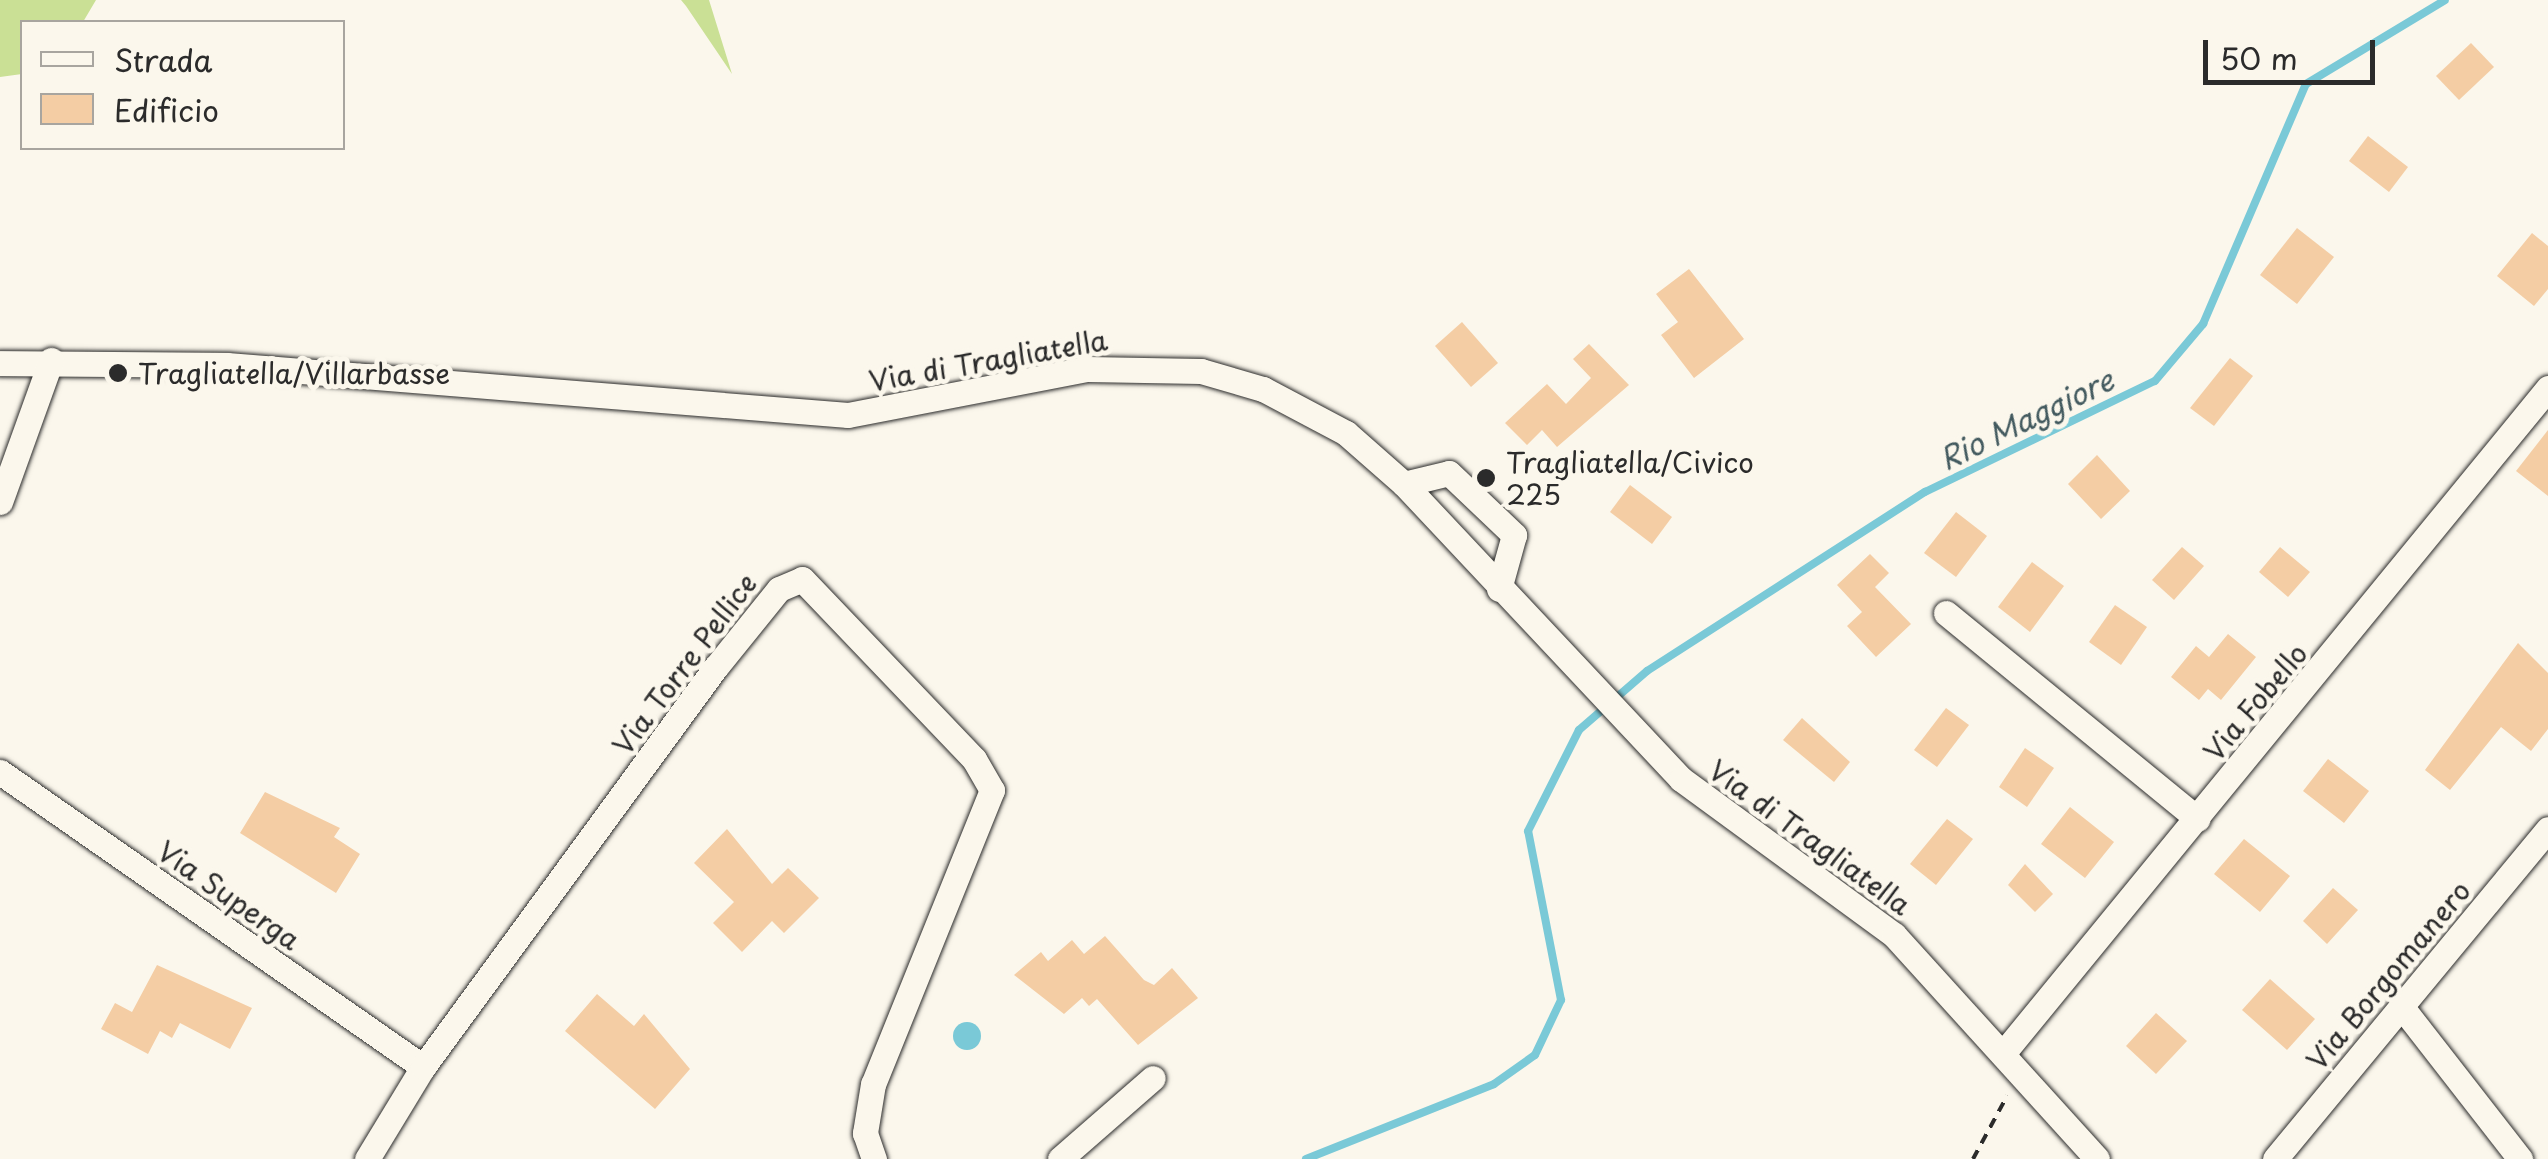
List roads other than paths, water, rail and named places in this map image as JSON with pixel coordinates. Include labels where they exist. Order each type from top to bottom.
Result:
[{"type":"street","name":"Via di Tragliatella","points":[[0,364],[51,360],[414,377],[848,415],[1086,368],[1150,366],[1201,371],[1305,406],[1404,484],[1626,726],[1716,808],[1872,916],[2013,1061],[2097,1159]]},
{"type":"street","points":[[0,502],[51,360]]},
{"type":"street","name":"Via Fobello","points":[[2013,1061],[2198,819],[2548,388]]},
{"type":"street","points":[[1404,484],[1449,473],[1514,535],[1499,589]]},
{"type":"street","name":"Via Torre Pellice","points":[[368,1159],[423,1067],[716,667],[779,588],[802,579],[963,747],[992,790],[873,1084],[865,1121],[874,1159]]},
{"type":"street","points":[[1946,613],[2198,819]]},
{"type":"street","name":"Via Superga","points":[[0,772],[423,1067]]},
{"type":"street","name":"Via Borgomanero","points":[[2275,1159],[2548,829]]},
{"type":"street","points":[[2401,1006],[2520,1159]]},
{"type":"street","points":[[1060,1159],[1153,1078]]},
{"type":"water","points":[[967,1022],[977,1026],[981,1036],[977,1046],[967,1050],[957,1046],[953,1036],[957,1026]]},
{"type":"waterway","name":"Rio Maggiore","points":[[1306,1159],[1494,1084],[1535,1055],[1561,1000],[1528,831],[1579,730],[1647,671],[1925,492],[2155,381],[2203,324],[2306,84],[2445,0]]},
{"type":"place","name":"Tragliatella/Villarbasse","points":[[118,373]]},
{"type":"place","name":"Tragliatella/Civico 225","points":[[1486,478]]}]
